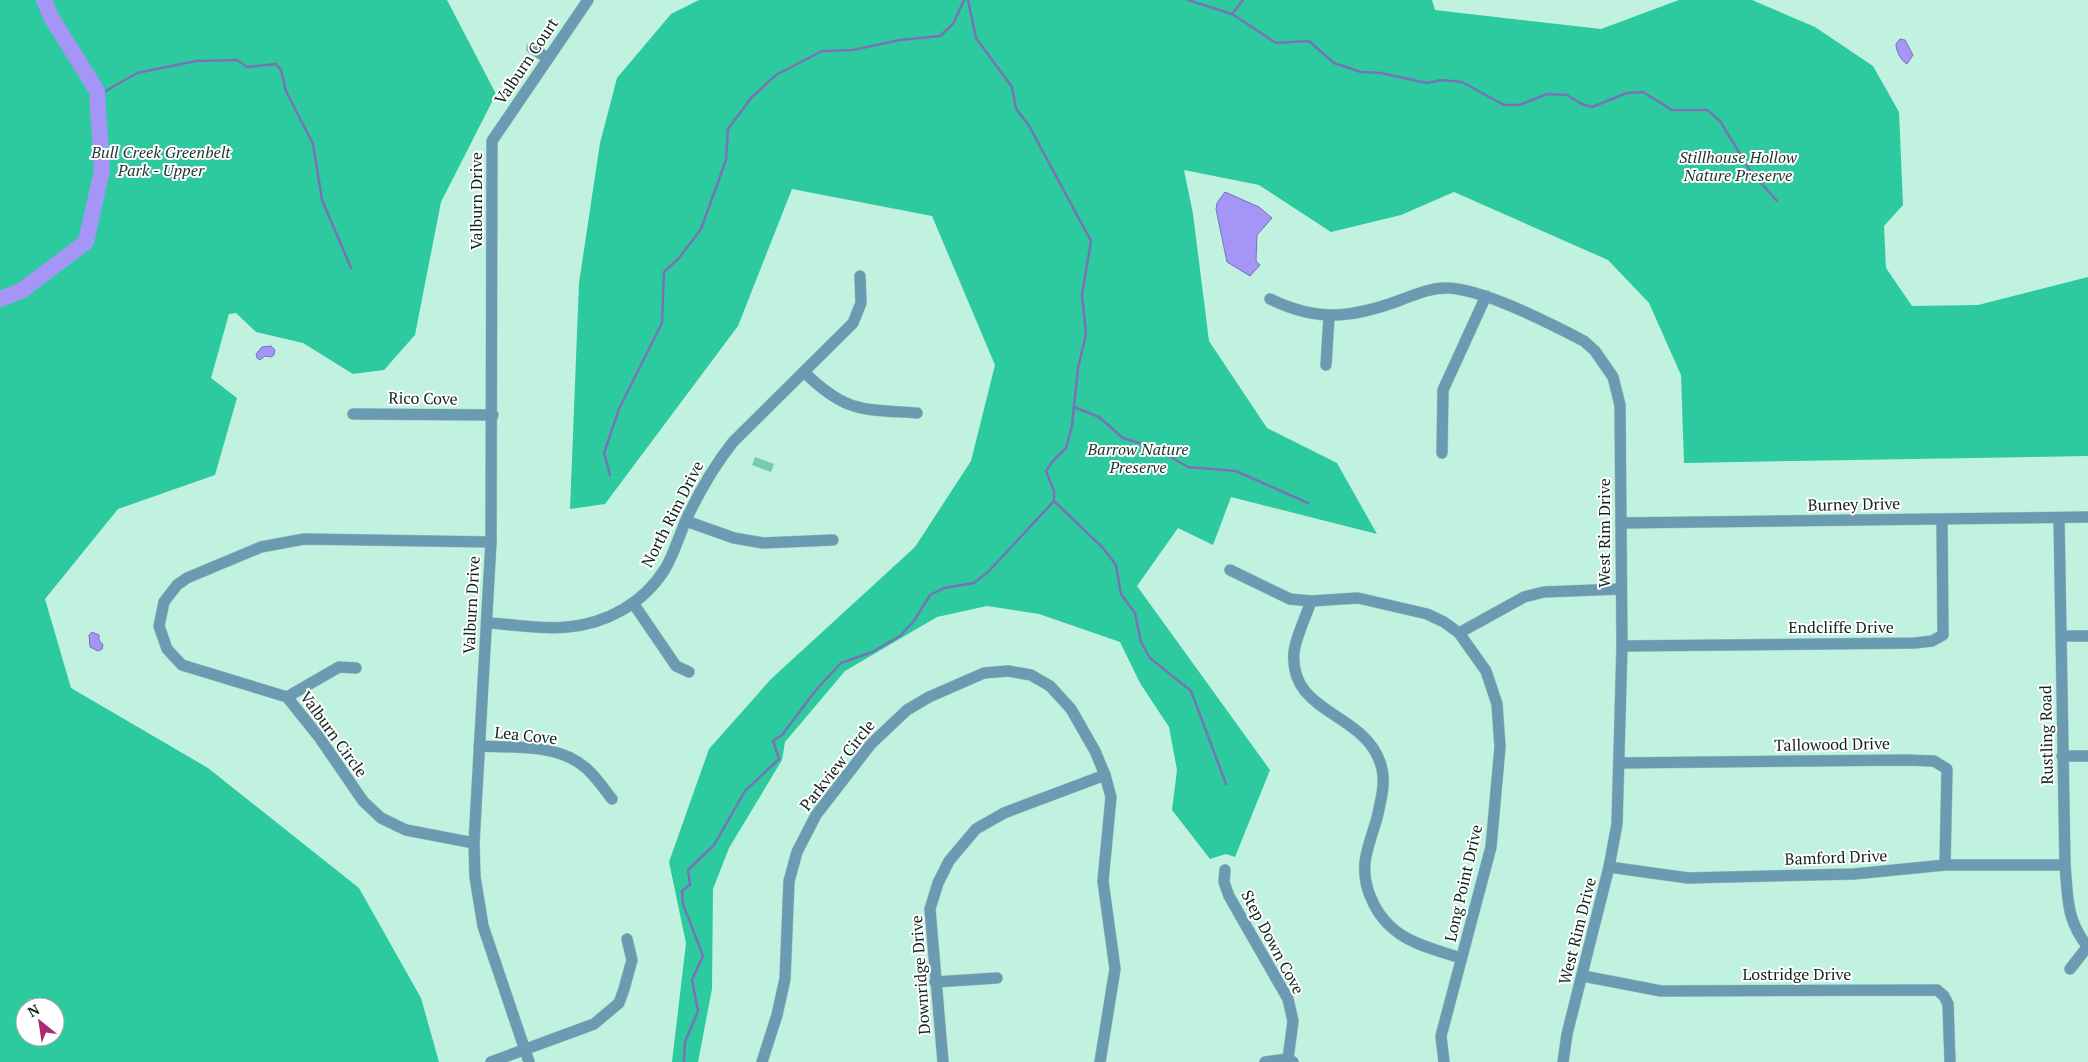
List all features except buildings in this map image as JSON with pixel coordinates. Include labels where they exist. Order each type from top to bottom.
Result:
[{"type":"street","name":"Valburn Court","points":[[492,141],[588,0]]},
{"type":"street","points":[[532,48],[547,58]]},
{"type":"street","name":"Valburn Drive","points":[[492,141],[493,416],[491,542],[474,843],[475,877],[483,926],[530,1062]]},
{"type":"street","name":"North Rim Drive","points":[[487,623],[564,628],[583,626],[606,619],[633,603],[652,586],[666,568],[686,521],[716,462],[733,442],[853,323],[861,303],[860,276]]},
{"type":"street","name":"West Rim Drive","points":[[1270,299],[1288,308],[1310,314],[1329,316],[1356,314],[1374,310],[1427,290],[1444,288],[1463,289],[1486,296],[1584,341],[1595,351],[1612,377],[1620,405],[1622,646],[1617,824],[1609,867],[1567,1034],[1563,1062]]},
{"type":"street","points":[[1442,453],[1443,390],[1486,296]]},
{"type":"street","points":[[1326,365],[1329,316]]},
{"type":"street","points":[[804,372],[825,392],[841,402],[860,409],[917,414]]},
{"type":"street","name":"Rico Cove","points":[[353,414],[493,416]]},
{"type":"street","name":"Burney Drive","points":[[1621,523],[2088,517]]},
{"type":"street","name":"Rustling Road","points":[[2059,518],[2065,865],[2069,915],[2074,927],[2088,946]]},
{"type":"street","name":"Endcliffe Drive","points":[[1622,646],[1915,643],[1932,641],[1943,635],[1942,520]]},
{"type":"street","points":[[686,521],[734,538],[763,543],[833,540]]},
{"type":"street","name":"Valburn Circle","points":[[474,843],[406,830],[381,818],[362,801],[319,737],[287,697],[182,665],[167,649],[159,626],[164,602],[177,585],[187,578],[261,547],[304,538],[491,542]]},
{"type":"street","name":"Long Point Drive","points":[[1230,570],[1290,599],[1311,602],[1358,598],[1385,602],[1427,614],[1444,622],[1459,633],[1474,651],[1492,686],[1497,704],[1500,746],[1492,847],[1441,1036],[1444,1062]]},
{"type":"street","points":[[1459,633],[1524,597],[1544,592],[1621,589]]},
{"type":"street","points":[[1311,602],[1294,651],[1297,676],[1301,686],[1322,708],[1357,729],[1367,738],[1376,751],[1382,768],[1384,782],[1381,799],[1365,860],[1364,874],[1370,898],[1391,930],[1425,947],[1462,958]]},
{"type":"street","points":[[633,603],[676,666],[689,672]]},
{"type":"street","points":[[2062,636],[2088,636]]},
{"type":"street","points":[[287,697],[339,667],[356,668]]},
{"type":"street","name":"Parkview Circle","points":[[762,1062],[777,1015],[785,979],[789,881],[797,852],[816,815],[872,744],[893,722],[929,697],[984,673],[1008,671],[1031,675],[1050,686],[1071,709],[1096,752],[1106,775],[1111,797],[1103,894],[1114,969],[1100,1062]]},
{"type":"street","name":"Lea Cove","points":[[479,746],[548,750],[569,757],[586,768],[612,799]]},
{"type":"street","points":[[2062,756],[2088,756]]},
{"type":"street","name":"Tallowood Drive","points":[[1619,763],[1934,761],[1947,769],[1945,865]]},
{"type":"street","name":"Downridge Drive","points":[[943,1062],[930,909],[938,884],[959,846],[976,829],[1004,813],[1106,775]]},
{"type":"street","name":"Bamford Drive","points":[[1609,867],[1688,878],[1854,874],[1945,865],[2065,865]]},
{"type":"street","name":"Step Down Cove","points":[[1225,870],[1224,882],[1229,896],[1288,998],[1293,1022],[1290,1061]]},
{"type":"street","points":[[491,1062],[594,1024],[619,1003],[632,960],[627,939]]},
{"type":"street","points":[[2070,969],[2088,946]]},
{"type":"street","name":"Lostridge Drive","points":[[1583,976],[1661,991],[1937,990],[1944,996],[1948,1004],[1950,1062]]},
{"type":"street","points":[[935,982],[997,978]]},
{"type":"street","points":[[1264,1062],[1290,1061]]},
{"type":"green space","name":"Bull Creek Greenbelt Park - Upper","points":[[0,0],[447,0],[496,94],[441,202],[415,335],[384,370],[353,374],[303,343],[256,332],[236,313],[229,314],[211,378],[237,398],[215,475],[118,509],[45,599],[71,688],[208,768],[359,888],[421,998],[439,1062],[0,1062]]},
{"type":"green space","points":[[699,0],[1432,0],[1435,10],[1601,29],[1679,0],[1752,0],[1815,27],[1873,66],[1899,112],[1903,205],[1884,226],[1886,268],[1912,306],[1978,305],[2088,277],[2088,456],[1684,463],[1681,375],[1649,303],[1608,260],[1454,192],[1401,215],[1331,232],[1259,185],[1184,170],[1193,214],[1209,341],[1267,428],[1337,463],[1377,534],[1231,497],[1213,545],[1178,528],[1137,586],[1270,770],[1235,857],[1226,854],[1210,859],[1172,810],[1177,770],[1169,727],[1140,683],[1120,642],[1039,614],[987,606],[937,617],[845,671],[785,742],[782,760],[729,848],[713,889],[712,989],[698,1062],[672,1062],[686,943],[669,862],[709,749],[771,679],[915,547],[971,461],[995,365],[932,216],[792,189],[738,326],[605,504],[570,509],[579,283],[600,143],[617,78],[671,14]]},
{"type":"green space","points":[[755,457],[774,464],[771,472],[752,465]]},
{"type":"shaded area","points":[[1900,39],[1905,40],[1913,55],[1907,64],[1897,50],[1896,44]]},
{"type":"shaded area","points":[[1225,192],[1259,207],[1272,218],[1257,235],[1256,261],[1260,265],[1250,276],[1227,262],[1216,209],[1217,203]]},
{"type":"shaded area","points":[[271,346],[275,350],[274,355],[271,357],[265,356],[260,360],[257,358],[256,354],[262,347]]},
{"type":"shaded area","points":[[92,632],[99,635],[99,640],[103,645],[102,649],[98,651],[90,647],[89,635]]},
{"type":"waterway","points":[[0,299],[21,291],[86,242],[102,170],[97,91],[51,17],[44,0]]},
{"type":"waterway","points":[[610,475],[604,453],[619,409],[662,323],[664,272],[679,258],[701,229],[726,160],[728,129],[751,98],[776,75],[822,51],[853,50],[900,40],[940,36],[953,24],[964,0]]},
{"type":"waterway","points":[[684,1062],[685,1042],[698,1011],[692,980],[703,956],[683,904],[682,891],[690,885],[688,870],[714,845],[745,791],[779,759],[773,741],[782,735],[816,690],[841,663],[872,652],[900,636],[914,621],[930,595],[944,588],[974,583],[989,571],[1054,501],[1054,491],[1046,471],[1066,448],[1072,426],[1078,368],[1086,334],[1082,295],[1091,241],[1028,124],[1016,109],[1012,87],[976,38],[968,0]]},
{"type":"waterway","points":[[1188,0],[1232,14],[1276,43],[1309,41],[1334,63],[1361,72],[1381,73],[1427,83],[1441,80],[1462,82],[1504,105],[1519,105],[1547,94],[1567,95],[1582,104],[1592,107],[1627,93],[1643,92],[1672,110],[1707,110],[1720,121],[1751,172],[1777,201]]},
{"type":"waterway","points":[[1232,14],[1243,0]]},
{"type":"waterway","points":[[97,96],[137,73],[196,61],[237,60],[247,67],[276,64],[281,70],[286,91],[313,144],[322,200],[351,268]]},
{"type":"waterway","points":[[1074,407],[1099,417],[1123,438],[1155,448],[1188,467],[1236,471],[1308,503]]},
{"type":"waterway","points":[[1055,502],[1103,548],[1116,565],[1121,594],[1135,613],[1141,642],[1150,658],[1191,691],[1226,784]]},
{"type":"park label","name":"Stillhouse Hollow Nature Preserve","points":[[1738,166]]},
{"type":"park label","name":"Barrow Nature Preserve","points":[[1138,458]]}]
